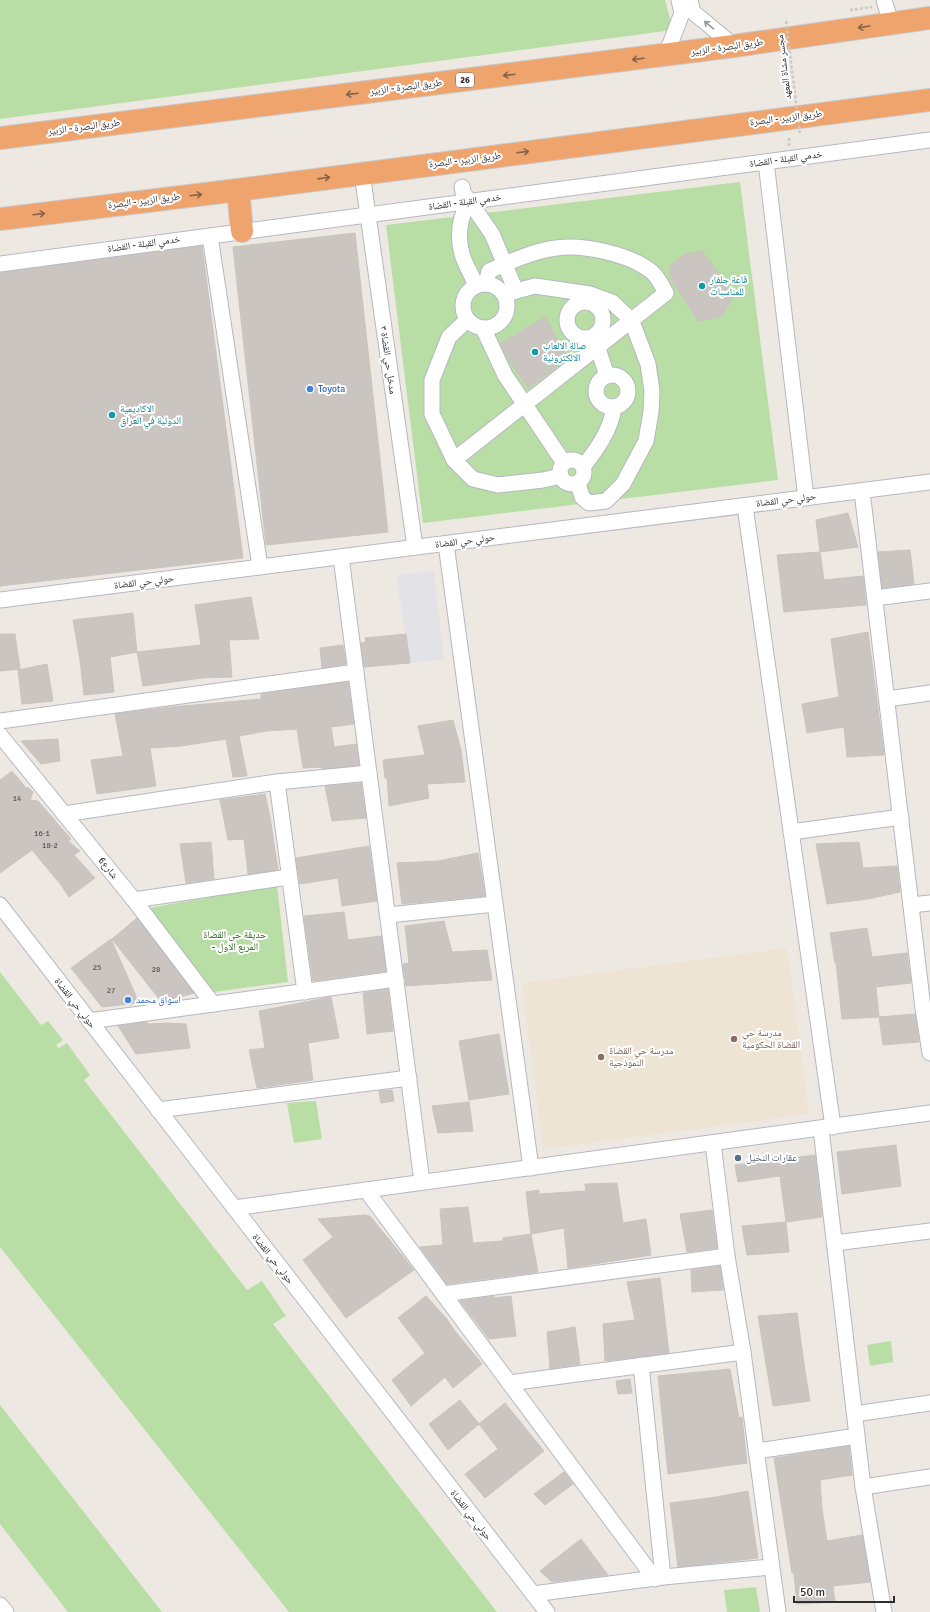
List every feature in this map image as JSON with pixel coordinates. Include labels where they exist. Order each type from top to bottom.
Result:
[{"type":"highway","name":"طريق البصرة - الزبير","points":[[0,138],[734,46],[887,9],[930,18]]},
{"type":"highway","name":"طريق الزبير - البصرة","points":[[0,219],[930,102]]},
{"type":"highway","points":[[238,190],[243,238]]},
{"type":"street","points":[[666,55],[682,13],[679,0]]},
{"type":"street","points":[[690,0],[693,12],[734,46]]},
{"type":"street","name":"خدمي القبلة - القضاة","points":[[0,264],[210,236],[243,238],[368,215],[930,140]]},
{"type":"street","points":[[766,162],[806,498]]},
{"type":"street","name":"مدخل حي القضاة ٣","points":[[362,173],[415,548]]},
{"type":"street","points":[[462,187],[462,192],[492,234],[505,264],[510,294],[506,311],[498,324],[491,328],[484,328],[472,324],[467,320],[463,304],[465,297],[470,290],[481,285],[493,286],[510,294],[535,286],[590,294],[612,302],[627,316],[648,364],[652,391],[651,412],[646,441],[623,484],[606,501],[589,503],[582,497],[578,483]]},
{"type":"street","points":[[469,201],[463,212],[460,228],[462,254],[481,285]]},
{"type":"street","points":[[210,236],[260,567]]},
{"type":"street","points":[[454,460],[524,404],[596,341],[630,321],[666,293],[654,273],[639,264],[614,254],[588,248],[556,248],[505,264],[489,271],[481,285]]},
{"type":"street","points":[[467,320],[449,337],[432,380],[432,414],[454,460],[473,479],[498,485],[543,480],[562,470],[569,460],[574,460],[580,462],[583,467],[583,478],[578,483],[571,484],[564,482],[562,470],[524,404],[505,375],[484,328]]},
{"type":"street","points":[[596,341],[607,376]]},
{"type":"street","points":[[615,375],[623,380],[628,387],[627,396],[622,404],[614,407],[606,406],[600,401],[596,394],[597,386],[601,380],[607,376],[615,375]]},
{"type":"street","points":[[583,467],[601,443],[613,415],[614,407]]},
{"type":"street","name":"حولي حي القضاة","points":[[0,600],[930,482]]},
{"type":"street","points":[[862,491],[911,905],[927,1007],[930,1054]]},
{"type":"street","points":[[745,506],[791,832],[827,1128],[835,1243],[863,1487],[884,1612]]},
{"type":"street","points":[[446,544],[531,1168]]},
{"type":"street","points":[[341,557],[422,1182]]},
{"type":"street","points":[[875,598],[930,591]]},
{"type":"street","points":[[0,722],[356,672]]},
{"type":"street","points":[[887,699],[930,693]]},
{"type":"street","name":"شارع6","points":[[0,735],[134,900],[213,1004]]},
{"type":"street","points":[[64,814],[277,782],[369,773]]},
{"type":"street","points":[[277,782],[304,992]]},
{"type":"street","points":[[791,832],[901,817]]},
{"type":"street","points":[[134,900],[289,877]]},
{"type":"street","points":[[911,905],[930,903]]},
{"type":"street","points":[[388,915],[495,904]]},
{"type":"street","name":"حولي حي القضاة","points":[[0,905],[547,1612]]},
{"type":"street","points":[[89,1021],[396,979]]},
{"type":"street","points":[[158,1110],[409,1078]]},
{"type":"street","points":[[234,1208],[930,1113]]},
{"type":"street","points":[[713,1143],[727,1256],[743,1352],[778,1612]]},
{"type":"street","points":[[366,1190],[509,1383],[659,1578]]},
{"type":"street","points":[[835,1243],[930,1231]]},
{"type":"street","points":[[443,1294],[727,1256]]},
{"type":"street","points":[[509,1383],[743,1352]]},
{"type":"street","points":[[641,1365],[659,1578]]},
{"type":"street","points":[[854,1414],[930,1403]]},
{"type":"street","points":[[757,1451],[857,1436]]},
{"type":"street","points":[[863,1487],[930,1477]]},
{"type":"street","points":[[533,1594],[659,1578],[771,1567]]},
{"type":"street","points":[[0,1605],[6,1612]]},
{"type":"path","points":[[849,10],[887,9]]},
{"type":"path","name":"مجسر مشاة المعهد","points":[[786,21],[800,135]]},
{"type":"shaded area","points":[[434,571],[444,659],[410,663],[396,575]]},
{"type":"shaded area","points":[[787,948],[809,1114],[543,1149],[522,983]]},
{"type":"green space","points":[[0,0],[665,0],[673,30],[0,119]]},
{"type":"green space","points":[[740,182],[778,480],[423,523],[386,225]]},
{"type":"green space","name":"حديقة حي القضاة - المربع الاول","points":[[277,885],[288,982],[214,992],[149,908]]},
{"type":"green space","points":[[0,972],[41,1025],[48,1021],[63,1040],[56,1045],[59,1048],[67,1043],[90,1075],[84,1080],[247,1290],[262,1281],[286,1316],[273,1324],[497,1612],[289,1612],[0,1247]]},
{"type":"green space","points":[[316,1101],[322,1139],[294,1143],[287,1103]]},
{"type":"green space","points":[[891,1341],[893,1362],[870,1366],[867,1345]]},
{"type":"green space","points":[[0,1405],[162,1612],[68,1612],[0,1524]]},
{"type":"green space","points":[[756,1587],[760,1612],[727,1612],[724,1590]]},
{"type":"building","name":"Toyota","points":[[355,233],[388,532],[266,545],[233,247]]},
{"type":"building","name":"الاكاديمية الدولية في العراق","points":[[202,246],[243,558],[0,586],[0,273]]},
{"type":"building","name":"قاعة جلفار للمناسبات","points":[[702,251],[734,295],[723,315],[698,321],[670,278],[670,266],[683,255]]},
{"type":"building","name":"صالة الالعاب الالكترونية","points":[[545,317],[568,358],[528,388],[500,344]]},
{"type":"building","points":[[848,513],[858,547],[820,552],[816,520]]},
{"type":"building","points":[[910,550],[914,584],[882,588],[878,552]]},
{"type":"building","points":[[820,552],[824,580],[863,576],[866,605],[784,612],[777,555]]},
{"type":"building","points":[[251,597],[259,639],[229,640],[232,677],[202,678],[143,686],[137,652],[201,645],[195,605]]},
{"type":"building","points":[[133,613],[137,652],[110,657],[114,692],[84,695],[73,620]]},
{"type":"building","points":[[868,632],[884,755],[847,757],[844,727],[807,733],[802,704],[839,697],[831,639]]},
{"type":"building","points":[[0,634],[15,634],[20,669],[0,671]]},
{"type":"building","points":[[406,634],[410,663],[364,667],[361,643],[366,642],[365,638]]},
{"type":"building","points":[[343,645],[346,664],[322,668],[320,648]]},
{"type":"building","points":[[47,664],[53,701],[22,704],[18,670]]},
{"type":"building","points":[[348,682],[354,724],[331,727],[334,747],[356,744],[359,765],[322,769],[322,767],[303,768],[297,729],[267,731],[239,736],[247,776],[233,777],[226,739],[181,746],[150,748],[156,786],[97,794],[91,760],[123,756],[115,714],[171,707],[261,699],[261,694]]},
{"type":"building","points":[[453,720],[461,750],[465,782],[427,784],[429,798],[389,806],[387,778],[385,778],[383,760],[425,755],[418,726]]},
{"type":"building","points":[[58,739],[60,761],[41,764],[21,741]]},
{"type":"building","points":[[12,771],[26,788],[29,788],[33,792],[30,800],[38,801],[71,839],[68,841],[80,851],[74,855],[95,878],[69,897],[32,850],[0,873],[0,780]]},
{"type":"building","points":[[361,783],[366,818],[332,821],[325,786]]},
{"type":"building","points":[[265,794],[278,870],[248,874],[244,839],[228,840],[220,800]]},
{"type":"building","points":[[211,842],[214,879],[186,883],[180,844]]},
{"type":"building","points":[[859,842],[863,868],[897,866],[900,892],[868,899],[827,904],[816,844]]},
{"type":"building","points":[[369,846],[377,901],[342,906],[338,878],[300,884],[296,858]]},
{"type":"building","points":[[478,853],[485,896],[402,904],[397,863],[438,861]]},
{"type":"building","points":[[344,912],[348,940],[381,936],[386,971],[313,981],[304,916]]},
{"type":"building","points":[[137,918],[194,993],[177,998],[160,1000],[112,939]]},
{"type":"building","points":[[444,921],[452,952],[487,950],[492,980],[406,986],[403,964],[409,963],[405,926]]},
{"type":"building","points":[[867,928],[872,957],[907,953],[911,983],[876,987],[879,1017],[842,1019],[836,963],[830,933]]},
{"type":"building","points":[[111,939],[139,1003],[102,1007],[71,968]]},
{"type":"building","points":[[388,989],[393,1031],[367,1034],[363,993]]},
{"type":"building","points":[[331,997],[339,1038],[308,1043],[313,1080],[257,1088],[249,1050],[265,1048],[259,1011]]},
{"type":"building","points":[[915,1014],[919,1042],[883,1045],[879,1017]]},
{"type":"building","points":[[147,1022],[148,1024],[186,1024],[190,1048],[136,1054],[118,1026]]},
{"type":"building","points":[[499,1034],[509,1094],[469,1100],[459,1041]]},
{"type":"building","points":[[392,1090],[394,1101],[381,1103],[379,1091]]},
{"type":"building","points":[[469,1102],[473,1131],[438,1133],[432,1106]]},
{"type":"building","points":[[896,1145],[901,1186],[842,1194],[837,1152]]},
{"type":"building","points":[[815,1155],[822,1217],[786,1222],[780,1176],[738,1182],[735,1165]]},
{"type":"building","points":[[617,1183],[623,1223],[646,1219],[651,1255],[568,1268],[564,1228],[531,1234],[526,1192],[539,1190],[539,1194],[586,1191],[585,1184]]},
{"type":"building","points":[[468,1207],[473,1243],[503,1241],[503,1238],[531,1234],[538,1272],[447,1284],[420,1247],[443,1245],[440,1209]]},
{"type":"building","points":[[712,1210],[717,1248],[687,1252],[680,1214]]},
{"type":"building","points":[[364,1215],[370,1216],[414,1270],[346,1318],[303,1260],[333,1237],[318,1219]]},
{"type":"building","points":[[786,1222],[789,1252],[747,1255],[742,1226]]},
{"type":"building","points":[[720,1266],[723,1290],[692,1292],[691,1270]]},
{"type":"building","points":[[660,1278],[669,1353],[605,1361],[603,1324],[635,1320],[627,1282]]},
{"type":"building","points":[[426,1296],[446,1318],[482,1364],[453,1388],[445,1377],[411,1406],[392,1380],[425,1353],[398,1318]]},
{"type":"building","points":[[494,1296],[494,1298],[511,1296],[516,1336],[489,1339],[460,1301]]},
{"type":"building","points":[[797,1313],[810,1401],[773,1406],[758,1316]]},
{"type":"building","points":[[575,1327],[580,1364],[550,1369],[547,1332]]},
{"type":"building","points":[[730,1369],[739,1418],[742,1417],[747,1463],[668,1474],[658,1376]]},
{"type":"building","points":[[630,1379],[632,1393],[618,1394],[616,1381]]},
{"type":"building","points":[[460,1400],[479,1424],[448,1450],[429,1424]]},
{"type":"building","points":[[505,1403],[544,1451],[485,1498],[465,1474],[498,1449],[479,1424]]},
{"type":"building","points":[[849,1446],[852,1475],[820,1480],[822,1509],[827,1541],[862,1535],[870,1582],[833,1586],[835,1602],[797,1604],[794,1573],[792,1573],[774,1458]]},
{"type":"building","points":[[564,1472],[573,1484],[545,1505],[534,1494]]},
{"type":"building","points":[[748,1491],[758,1558],[678,1567],[670,1503]]},
{"type":"building","points":[[581,1539],[608,1575],[552,1582],[540,1571]]},
{"type":"place","name":"قاعة جلفار للمناسبات","points":[[702,286]]},
{"type":"place","name":"صالة الالعاب الالكترونية","points":[[535,352]]},
{"type":"place","name":"Toyota","points":[[310,389]]},
{"type":"place","name":"الاكاديمية الدولية في العراق","points":[[112,415]]},
{"type":"place","name":"اسواق محمد","points":[[128,1000]]},
{"type":"place","name":"مدرسة حي القضاة الحكومية","points":[[734,1039]]},
{"type":"place","name":"مدرسة حي القضاة النموذجية","points":[[601,1057]]},
{"type":"place","name":"عقارات النخيل","points":[[738,1158]]}]
